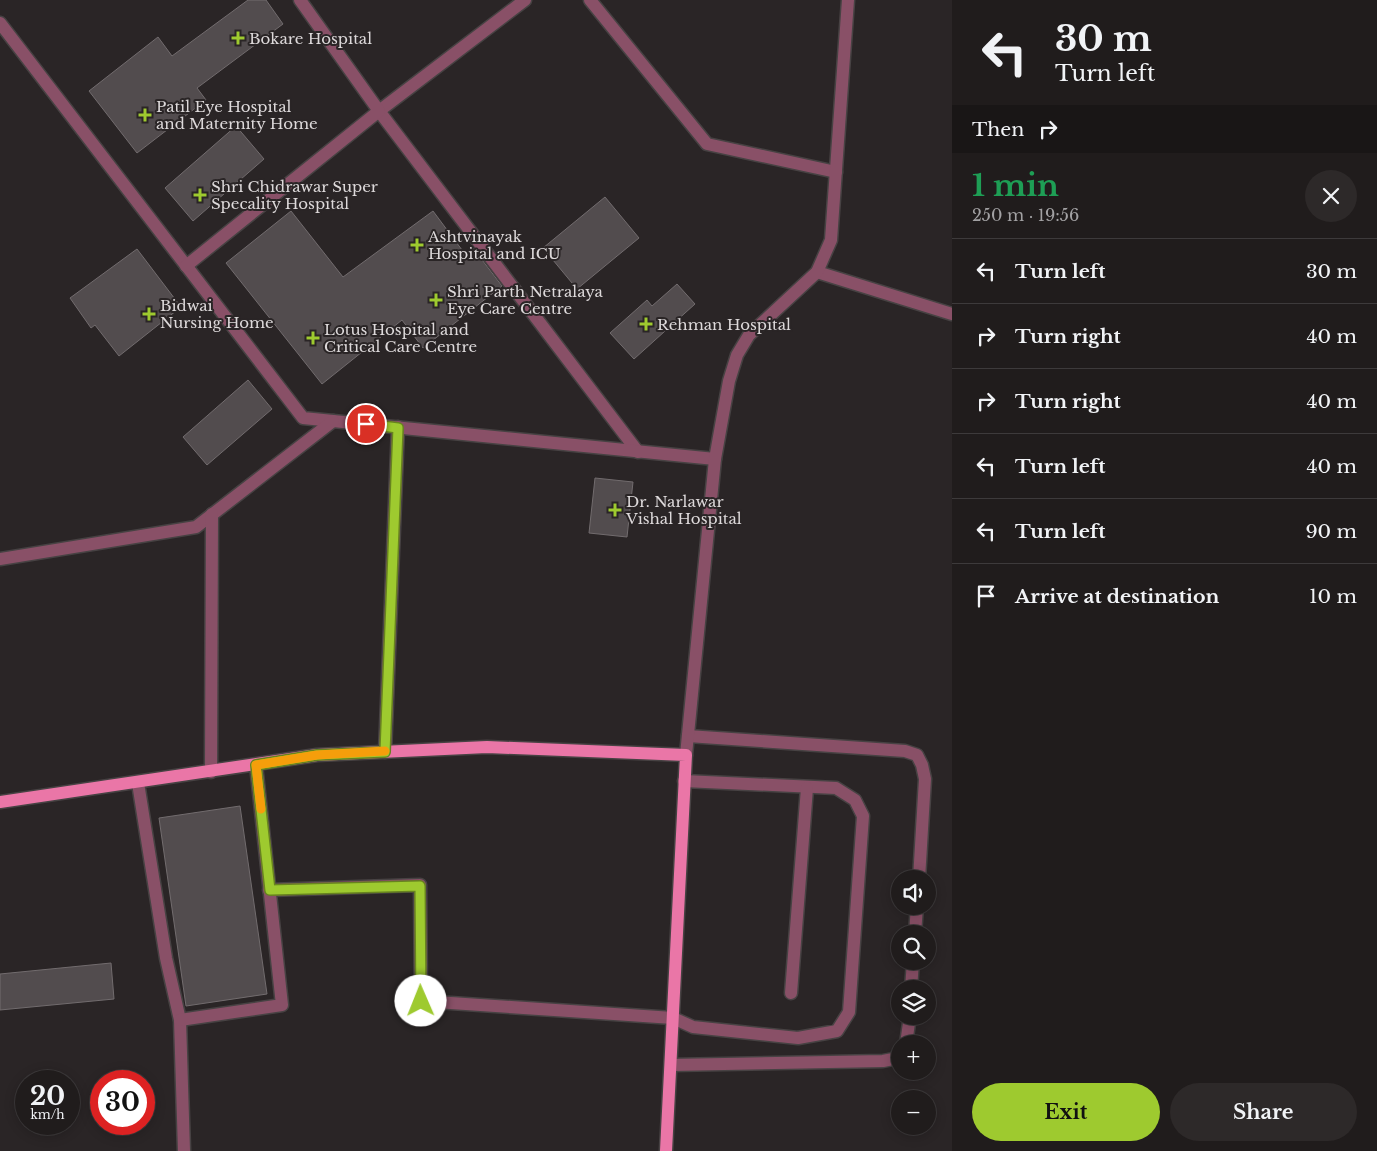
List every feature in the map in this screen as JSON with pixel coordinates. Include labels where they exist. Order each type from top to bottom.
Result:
[{"type":"main road","points":[[0,802],[317,755],[486,746],[686,755],[666,1151]]},
{"type":"street","points":[[300,0],[379,111],[638,452]]},
{"type":"street","points":[[186,266],[379,111],[525,0]]},
{"type":"street","points":[[590,0],[707,144],[836,172]]},
{"type":"street","points":[[686,755],[715,459],[729,380],[737,355],[749,335],[818,272],[831,240],[848,0]]},
{"type":"street","points":[[0,23],[303,418],[715,459]]},
{"type":"street","points":[[818,272],[952,314]]},
{"type":"street","points":[[0,559],[196,527],[333,421]]},
{"type":"street","points":[[385,752],[398,428]]},
{"type":"street","points":[[210,772],[212,514]]},
{"type":"street","points":[[688,736],[905,751],[917,755],[922,765],[925,779],[920,870]]},
{"type":"street","points":[[180,1020],[282,1005],[256,765]]},
{"type":"street","points":[[270,890],[420,886],[421,1001],[673,1018],[693,1027],[798,1038],[837,1031],[850,1012],[864,816],[855,800],[836,788],[684,781]]},
{"type":"street","points":[[138,782],[166,958],[180,1020],[184,1151]]},
{"type":"street","points":[[791,993],[807,788]]},
{"type":"street","points":[[671,1065],[883,1061],[891,1059]]},
{"type":"building","points":[[248,0],[266,0],[283,24],[197,88],[206,100],[137,153],[89,91],[158,37],[172,56]]},
{"type":"building","points":[[236,126],[264,159],[193,221],[165,188]]},
{"type":"building","points":[[605,197],[639,238],[577,289],[543,248]]},
{"type":"building","points":[[291,211],[343,277],[433,211],[465,254],[473,248],[502,286],[423,348],[402,320],[322,384],[226,263]]},
{"type":"building","points":[[137,249],[181,307],[119,356],[95,325],[91,328],[70,298]]},
{"type":"building","points":[[677,284],[695,304],[634,359],[610,333],[647,300],[652,306]]},
{"type":"building","points":[[248,380],[272,409],[207,465],[183,437]]},
{"type":"building","points":[[595,478],[633,482],[627,537],[589,533]]},
{"type":"building","points":[[240,806],[267,994],[186,1006],[159,818]]},
{"type":"building","points":[[111,963],[114,999],[0,1010],[0,974]]},
{"type":"slow traffic","points":[[261,809],[256,765],[317,755],[385,751]]},
{"type":"place","name":"Bokare Hospital","points":[[238,38]]},
{"type":"place","name":"Patil Eye Hospital and Maternity Home","points":[[145,115]]},
{"type":"place","name":"Shri Chidrawar Super Specality Hospital","points":[[200,195]]},
{"type":"place","name":"Ashtvinayak Hospital and ICU","points":[[417,245]]},
{"type":"place","name":"Shri Parth Netralaya Eye Care Centre","points":[[436,300]]},
{"type":"place","name":"Bidwai Nursing Home","points":[[149,314]]},
{"type":"place","name":"Rehman Hospital","points":[[646,324]]},
{"type":"place","name":"Lotus Hospital and Critical Care Centre","points":[[313,338]]},
{"type":"place","name":"Dr. Narlawar Vishal Hospital","points":[[615,510]]},
{"type":"route","points":[[366,424],[398,428],[385,752],[317,755],[256,765],[270,890],[420,886],[421,1001]]}]
